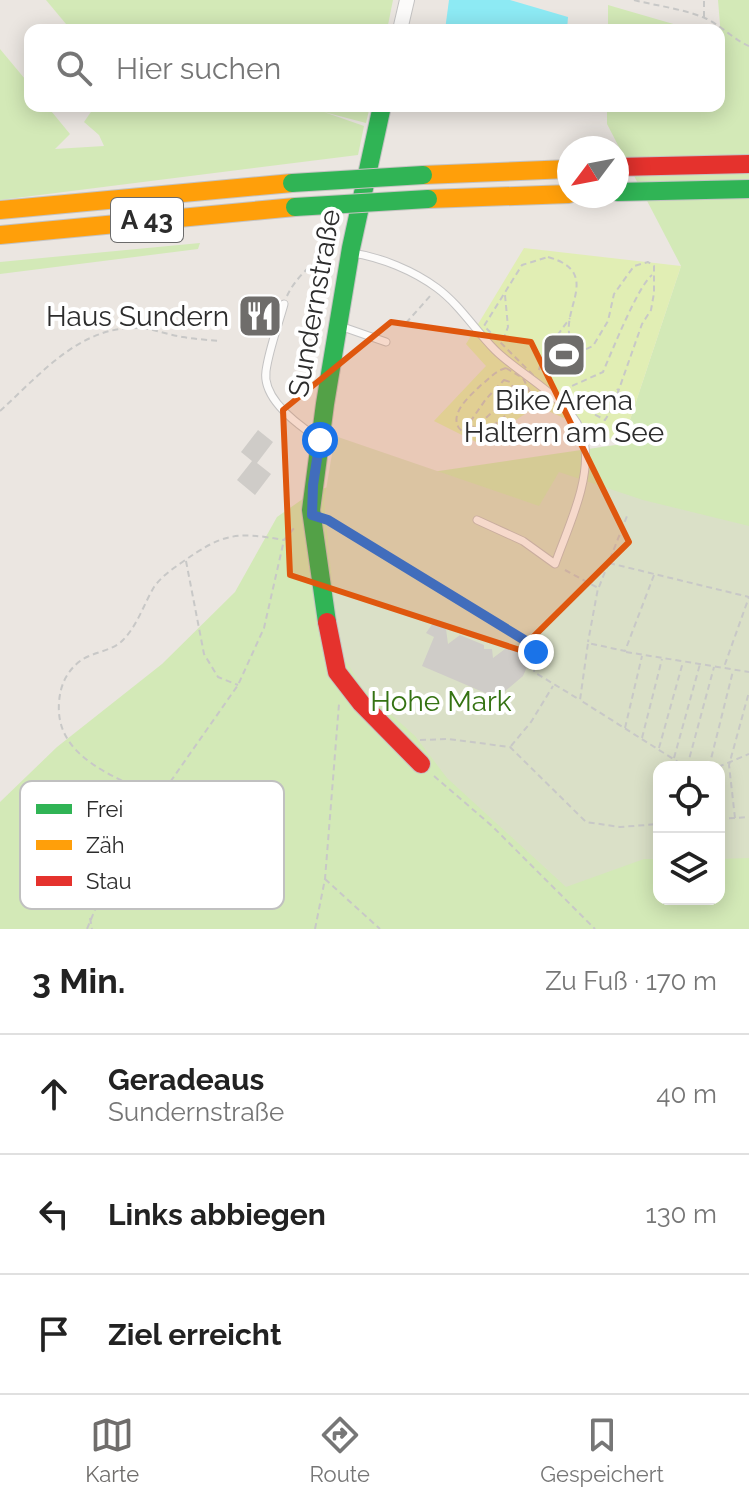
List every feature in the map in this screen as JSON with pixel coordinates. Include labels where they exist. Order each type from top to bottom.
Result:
[{"type":"main road","name":"Sundernstraße","points":[[381,112],[350,251],[320,440],[312,512],[326,619],[337,672],[361,703],[421,764]]},
{"type":"main road","points":[[629,167],[749,164]]},
{"type":"main road","name":"A 43","points":[[0,210],[292,183],[557,169]]},
{"type":"main road","points":[[629,192],[749,189]]},
{"type":"main road","name":"A 43","points":[[0,235],[295,207],[557,194]]},
{"type":"street","points":[[401,24],[407,0]]},
{"type":"lane","points":[[350,251],[399,267],[438,288],[574,418],[584,440],[587,469],[555,564],[523,541],[477,520]]},
{"type":"lane","points":[[284,304],[265,375],[273,395],[290,419],[320,440]]},
{"type":"lane","points":[[338,325],[386,342]]},
{"type":"path","points":[[634,0],[704,18],[715,24]]},
{"type":"path","points":[[704,0],[704,18]]},
{"type":"path","points":[[725,30],[735,40],[749,46]]},
{"type":"path","points":[[284,304],[295,283],[321,257],[350,251]]},
{"type":"path","points":[[548,257],[561,260],[574,273],[578,289],[571,317],[570,342],[575,348],[589,349],[608,321],[614,294],[634,266],[648,262],[654,266],[651,310],[642,324],[605,420],[555,394],[498,347],[484,326],[522,265],[548,257]]},
{"type":"path","points":[[555,394],[603,372],[635,300],[646,280],[654,274]]},
{"type":"path","points":[[406,323],[438,288]]},
{"type":"path","points":[[498,347],[508,327],[504,294]]},
{"type":"path","points":[[536,379],[543,355],[571,317]]},
{"type":"path","points":[[0,411],[72,347],[110,329],[141,328],[220,341]]},
{"type":"path","points":[[511,369],[523,378],[530,392],[520,404],[485,431],[470,435],[462,431],[457,424],[457,414],[469,397],[495,372],[511,369]]},
{"type":"path","points":[[502,381],[510,382],[515,391],[484,422],[475,428],[471,426],[474,415],[502,381]]},
{"type":"path","points":[[581,408],[612,396],[620,387]]},
{"type":"path","points":[[171,781],[238,685],[264,628],[284,540],[312,512],[526,641],[536,652],[534,672],[677,761]]},
{"type":"path","points":[[580,700],[598,588],[627,516]]},
{"type":"path","points":[[125,781],[84,760],[65,736],[58,709],[60,688],[69,673],[81,660],[122,642],[156,583],[185,560],[224,536],[254,535],[284,540]]},
{"type":"path","points":[[185,560],[204,654],[218,677],[238,685]]},
{"type":"path","points":[[609,563],[749,597],[724,667]]},
{"type":"path","points":[[555,564],[598,588]]},
{"type":"path","points":[[625,651],[654,575]]},
{"type":"path","points":[[588,643],[749,672]]},
{"type":"path","points":[[625,728],[642,655]]},
{"type":"path","points":[[642,739],[662,658]]},
{"type":"path","points":[[659,749],[683,661]]},
{"type":"path","points":[[674,759],[700,663]]},
{"type":"path","points":[[689,761],[714,666]]},
{"type":"path","points":[[710,761],[733,669]]},
{"type":"path","points":[[510,747],[531,722],[554,684]]},
{"type":"path","points":[[735,818],[729,765],[749,692]]},
{"type":"path","points":[[315,929],[325,879],[338,706]]},
{"type":"path","points":[[398,742],[448,739],[510,747],[586,822],[620,827],[653,824]]},
{"type":"path","points":[[725,766],[749,754]]},
{"type":"path","points":[[421,764],[492,826],[595,929]]},
{"type":"path","points":[[725,819],[749,817]]},
{"type":"path","points":[[325,879],[380,929]]},
{"type":"path","points":[[89,929],[94,909]]},
{"type":"highlighted area","points":[[391,322],[531,342],[629,542],[520,650],[290,575],[283,410]]},
{"type":"green space","points":[[46,0],[393,0],[388,24],[66,24]]},
{"type":"green space","name":"Hohe Mark","points":[[718,0],[749,0],[749,929],[0,929],[0,802],[20,783],[20,909],[284,909],[284,781],[22,781],[57,747],[162,664],[235,592],[277,517],[317,489],[622,444],[681,266],[629,166],[629,136],[613,136],[607,124],[607,112],[725,112],[725,24],[720,24]]},
{"type":"green space","points":[[608,5],[673,24],[608,24]]},
{"type":"green space","points":[[0,49],[24,78],[24,112],[52,112],[70,134],[55,149],[104,146],[99,135],[84,122],[91,112],[324,112],[364,126],[358,155],[0,200]]},
{"type":"green space","points":[[324,112],[369,112],[366,123]]},
{"type":"green space","points":[[200,243],[198,249],[0,274],[0,262]]},
{"type":"green space","name":"Bike Arena Haltern am See","points":[[524,248],[681,266],[622,444],[537,406],[480,444],[434,421],[486,366],[466,344]]},
{"type":"green space","points":[[335,436],[539,506],[559,472],[643,500],[749,526],[749,858],[725,859],[725,761],[653,761],[653,859],[644,859],[566,887],[447,778],[415,736],[363,689],[343,656],[337,630],[324,502]]},
{"type":"water","points":[[449,0],[510,0],[568,17],[567,24],[446,24]]},
{"type":"building","name":"Haus Sundern","points":[[250,300],[276,307],[270,328],[262,326],[261,330],[244,325]]},
{"type":"building","points":[[258,430],[273,442],[257,463],[271,474],[255,495],[237,480],[252,461],[241,452]]},
{"type":"building","points":[[433,623],[446,629],[448,644],[460,635],[484,645],[484,649],[492,649],[493,658],[509,646],[525,652],[527,667],[523,676],[497,698],[422,666],[434,637],[426,633]]},
{"type":"traffic: fast","points":[[327,622],[311,510],[351,248],[381,112]]},
{"type":"traffic: fast","points":[[292,183],[423,175]]},
{"type":"traffic: fast","points":[[629,192],[749,189]]},
{"type":"traffic: fast","points":[[295,207],[428,199]]},
{"type":"traffic: slow","points":[[423,175],[557,169]]},
{"type":"traffic: slow","points":[[0,210],[292,183]]},
{"type":"traffic: slow","points":[[428,199],[557,194]]},
{"type":"traffic: slow","points":[[0,235],[295,207]]},
{"type":"traffic: jam","points":[[629,167],[749,164]]},
{"type":"traffic: jam","points":[[327,622],[337,672],[361,703],[421,764]]},
{"type":"place","name":"Haus Sundern","points":[[260,316]]},
{"type":"place","name":"Bike Arena Haltern am See","points":[[564,355]]},
{"type":"route","points":[[320,440],[312,515],[328,520],[406,567],[526,641],[536,652]]}]
